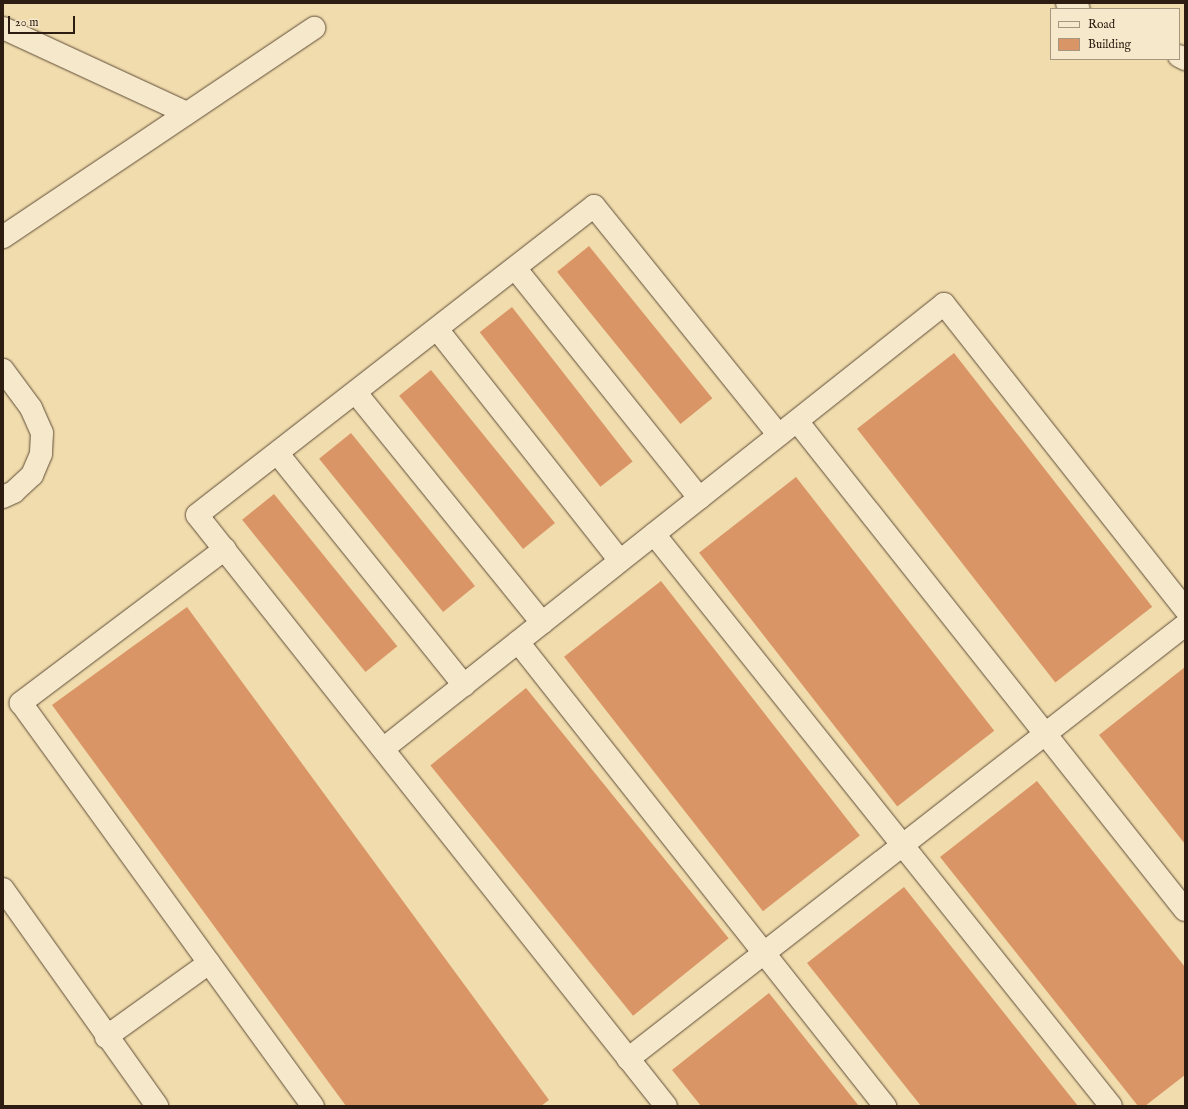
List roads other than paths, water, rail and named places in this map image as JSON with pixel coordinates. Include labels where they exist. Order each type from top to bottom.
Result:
[{"type":"street","points":[[1067,3],[1077,8]]},
{"type":"street","points":[[3,28],[187,113]]},
{"type":"street","points":[[3,237],[314,28]]},
{"type":"street","points":[[666,1106],[197,515],[278,454],[594,206],[778,435]]},
{"type":"street","points":[[514,268],[699,498]]},
{"type":"street","points":[[383,749],[944,304],[1185,610]]},
{"type":"street","points":[[437,329],[620,561]]},
{"type":"street","points":[[3,370],[31,408],[42,433],[41,454],[32,475],[14,492],[3,497]]},
{"type":"street","points":[[356,393],[542,623]]},
{"type":"street","points":[[797,421],[1185,910]]},
{"type":"street","points":[[278,454],[464,685]]},
{"type":"street","points":[[654,534],[1111,1106]]},
{"type":"street","points":[[225,549],[21,703],[312,1106]]},
{"type":"street","points":[[628,1058],[1185,625]]},
{"type":"street","points":[[518,642],[885,1106]]},
{"type":"street","points":[[3,889],[106,1037],[157,1106]]},
{"type":"street","points":[[106,1037],[209,963]]}]
